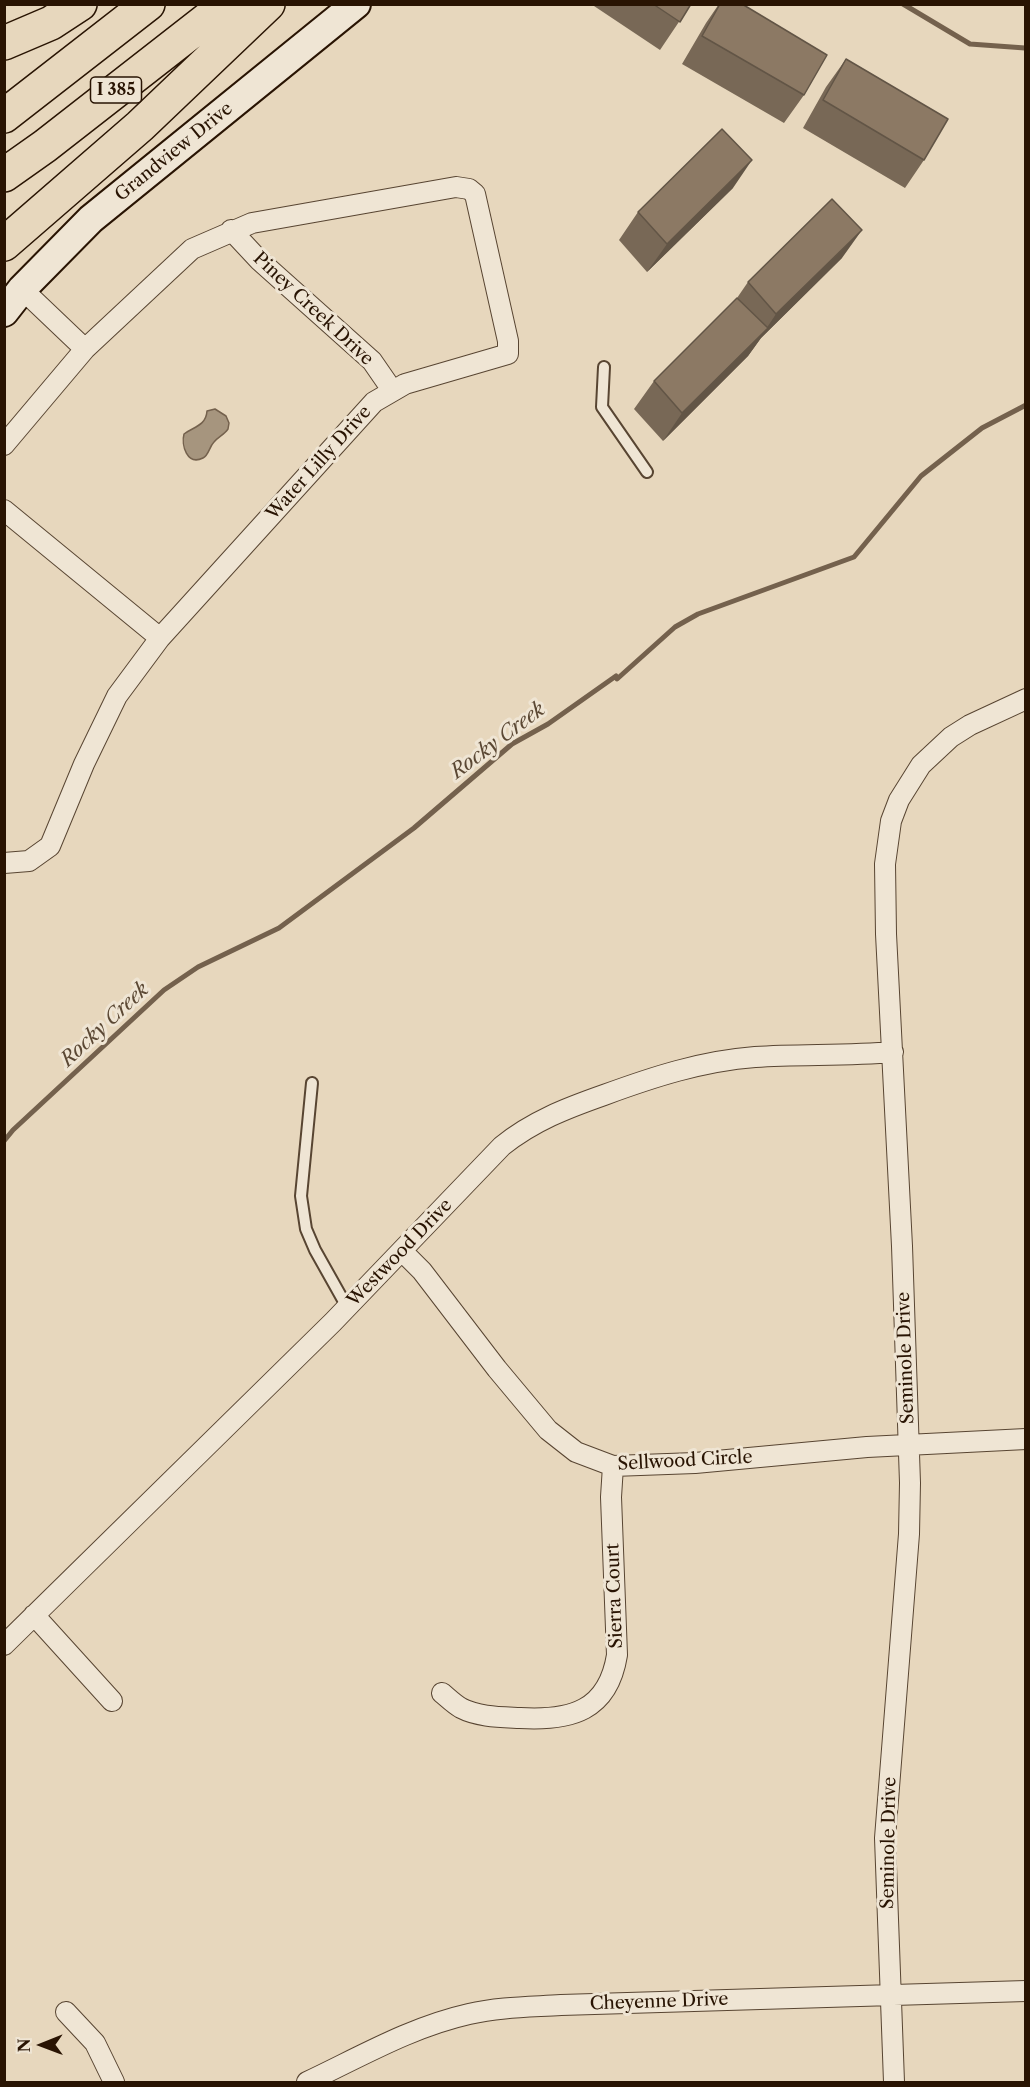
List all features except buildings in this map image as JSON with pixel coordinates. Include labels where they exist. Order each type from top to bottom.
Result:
[{"type":"highway","points":[[4,44],[51,23],[80,4]]},
{"type":"highway","name":"I 385","points":[[4,116],[148,4]]},
{"type":"highway","name":"I 385","points":[[4,175],[45,146],[227,4]]},
{"type":"highway","points":[[4,244],[140,126],[268,4]]},
{"type":"street","name":"Grandview Drive","points":[[4,312],[22,289],[91,219],[356,4]]},
{"type":"street","name":"Water Lilly Drive","points":[[4,445],[85,349],[192,249],[231,230],[252,223],[456,187],[469,189],[475,194],[508,341],[508,354],[393,390],[374,402],[160,638],[117,696],[84,764],[50,846],[29,861],[4,863]]},
{"type":"street","name":"Piney Creek Drive","points":[[231,230],[259,260],[372,360],[393,390]]},
{"type":"street","points":[[22,289],[85,349]]},
{"type":"street","points":[[4,510],[160,638]]},
{"type":"street","name":"Seminole Drive","points":[[894,2082],[885,1838],[909,1534],[909,1445],[886,934],[885,864],[891,821],[910,781],[937,749],[970,725],[1026,699]]},
{"type":"street","name":"Westwood Drive","points":[[4,1645],[347,1307],[502,1146],[529,1126],[560,1111],[656,1076],[709,1063],[756,1057],[892,1052]]},
{"type":"street","name":"Sellwood Circle","points":[[402,1251],[422,1271],[497,1369],[548,1430],[576,1452],[613,1466],[695,1463],[909,1445],[1026,1439]]},
{"type":"street","name":"Sierra Court","points":[[442,1693],[460,1708],[478,1713],[497,1717],[536,1719],[565,1717],[574,1714],[588,1707],[603,1692],[613,1675],[617,1655],[611,1497],[613,1466]]},
{"type":"street","points":[[34,1616],[112,1701]]},
{"type":"street","name":"Cheyenne Drive","points":[[307,2082],[401,2036],[433,2024],[470,2014],[502,2009],[561,2005],[1026,1991]]},
{"type":"street","points":[[66,2012],[95,2043],[114,2082]]},
{"type":"lane","points":[[604,367],[602,406],[647,472]]},
{"type":"lane","points":[[312,1083],[301,1196],[306,1229],[315,1250],[347,1307]]},
{"type":"shaded area","points":[[215,409],[226,416],[229,423],[228,429],[214,442],[205,457],[193,459],[184,449],[184,434],[202,423],[207,411]]},
{"type":"waterway","points":[[903,4],[970,44],[1025,48]]},
{"type":"waterway","name":"Rocky Creek","points":[[4,1141],[13,1130],[164,990],[198,967],[279,928],[414,828],[512,744],[548,724],[616,676],[617,679],[675,627],[698,614],[854,557],[921,476],[982,428],[1026,405]]}]
